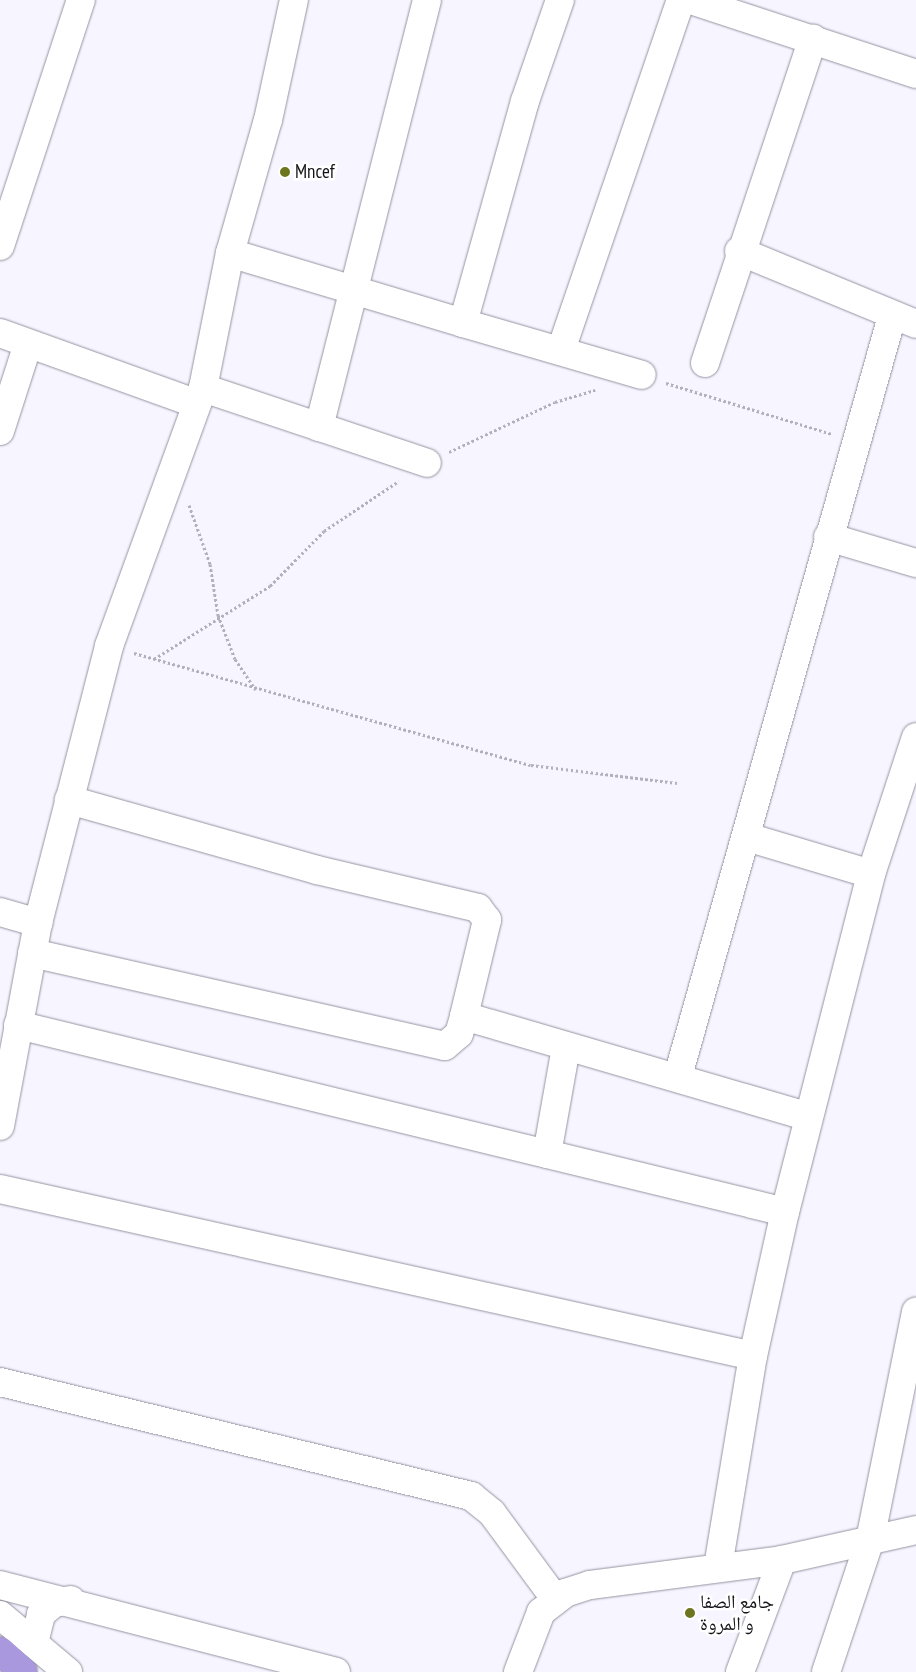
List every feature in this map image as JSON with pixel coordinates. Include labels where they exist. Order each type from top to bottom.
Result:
[{"type":"highway","points":[[0,1651],[23,1672]]},
{"type":"street","points":[[0,246],[10,185],[81,0]]},
{"type":"street","points":[[0,1126],[4,1076],[18,1025],[38,923],[109,646],[200,396],[230,253],[268,120],[294,0]]},
{"type":"street","points":[[319,427],[426,0]]},
{"type":"street","points":[[463,322],[525,101],[560,0]]},
{"type":"street","points":[[561,350],[680,0]]},
{"type":"street","points":[[690,0],[813,38],[916,74]]},
{"type":"street","points":[[705,363],[739,251],[813,38]]},
{"type":"street","points":[[678,1076],[747,837],[828,537],[856,441],[904,320],[739,251]]},
{"type":"street","points":[[230,253],[352,292],[561,350],[642,375]]},
{"type":"street","points":[[0,333],[28,344],[200,396],[319,427],[427,463]]},
{"type":"street","points":[[0,431],[28,344]]},
{"type":"street","points":[[828,537],[916,563]]},
{"type":"street","points":[[718,1566],[753,1356],[784,1212],[872,874],[916,737]]},
{"type":"street","points":[[32,953],[445,1046],[458,1034],[464,1016],[487,920],[478,908],[317,870],[69,800]]},
{"type":"street","points":[[747,837],[872,874]]},
{"type":"street","points":[[0,912],[38,923]]},
{"type":"street","points":[[464,1016],[678,1076],[809,1117]]},
{"type":"street","points":[[18,1025],[784,1212]]},
{"type":"street","points":[[547,1154],[566,1046]]},
{"type":"street","points":[[0,1189],[753,1356]]},
{"type":"street","points":[[826,1672],[870,1540],[916,1312]]},
{"type":"street","points":[[0,1382],[471,1496],[487,1507],[554,1597]]},
{"type":"street","points":[[518,1672],[535,1622],[554,1597],[590,1585],[718,1566],[782,1560],[916,1530]]},
{"type":"street","points":[[740,1672],[782,1560]]},
{"type":"street","points":[[0,1585],[71,1600],[336,1672]]},
{"type":"street","points":[[34,1643],[41,1614],[54,1603],[71,1600]]},
{"type":"street","points":[[0,1615],[68,1672]]},
{"type":"path","points":[[642,375],[856,441]]},
{"type":"path","points":[[154,659],[218,615],[270,586],[324,531],[427,463],[556,402],[599,388]]},
{"type":"path","points":[[175,462],[210,564],[218,615],[235,659],[256,690]]},
{"type":"path","points":[[109,646],[256,690],[531,765],[677,783]]},
{"type":"place","name":"Mncef","points":[[285,172]]},
{"type":"place","name":"جامع الصفا و المروة","points":[[690,1613]]}]
